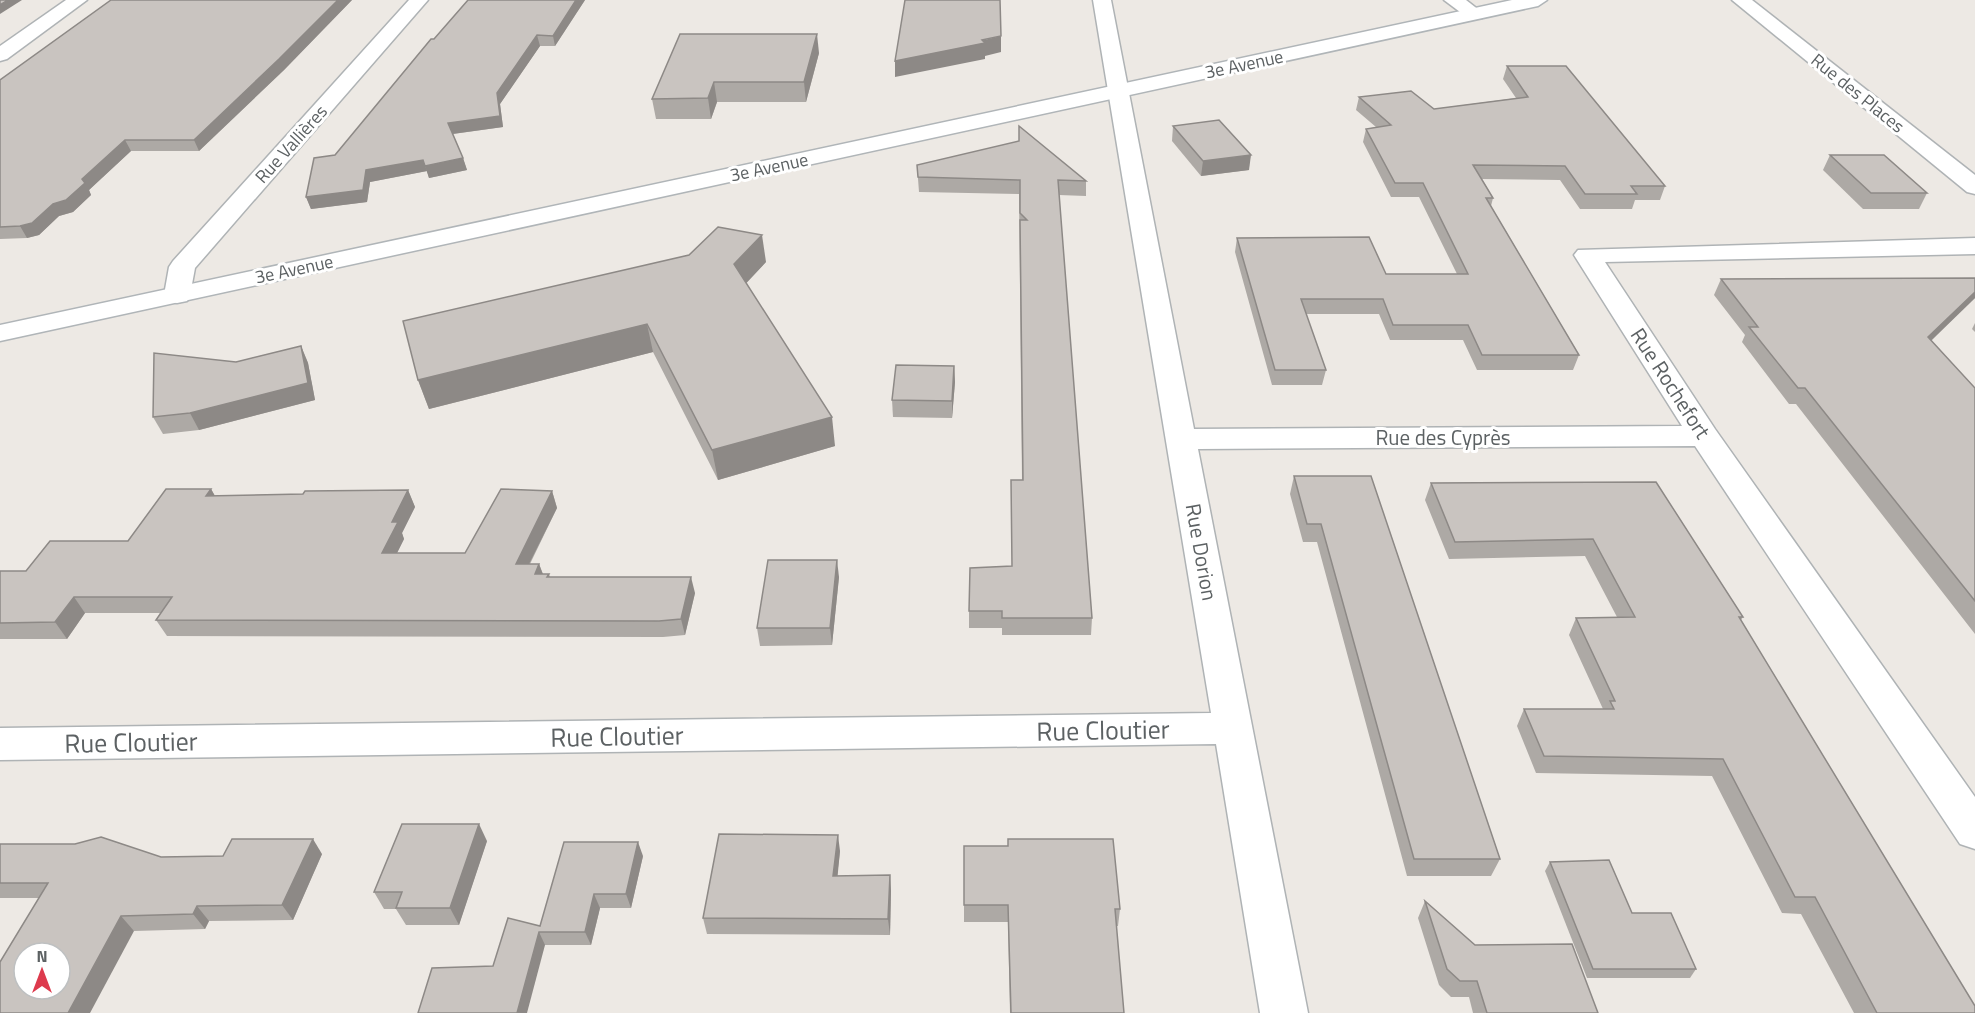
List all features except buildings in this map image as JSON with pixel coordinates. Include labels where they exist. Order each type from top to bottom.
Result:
[{"type":"street","points":[[0,55],[78,0]]},
{"type":"street","name":"Rue Vallières","points":[[177,295],[182,267],[419,0]]},
{"type":"street","name":"Rue Dorion","points":[[1102,0],[1284,1013]]},
{"type":"street","points":[[1453,0],[1475,14]]},
{"type":"street","name":"3e Avenue","points":[[0,333],[1538,0]]},
{"type":"street","name":"Rue des Places","points":[[1742,0],[1975,187]]},
{"type":"street","name":"Rue Rochefort","points":[[1975,246],[1587,255],[1704,436],[1975,831]]},
{"type":"street","name":"Rue des Cyprès","points":[[1182,439],[1704,436]]},
{"type":"street","name":"Rue Cloutier","points":[[0,744],[1233,728]]}]
